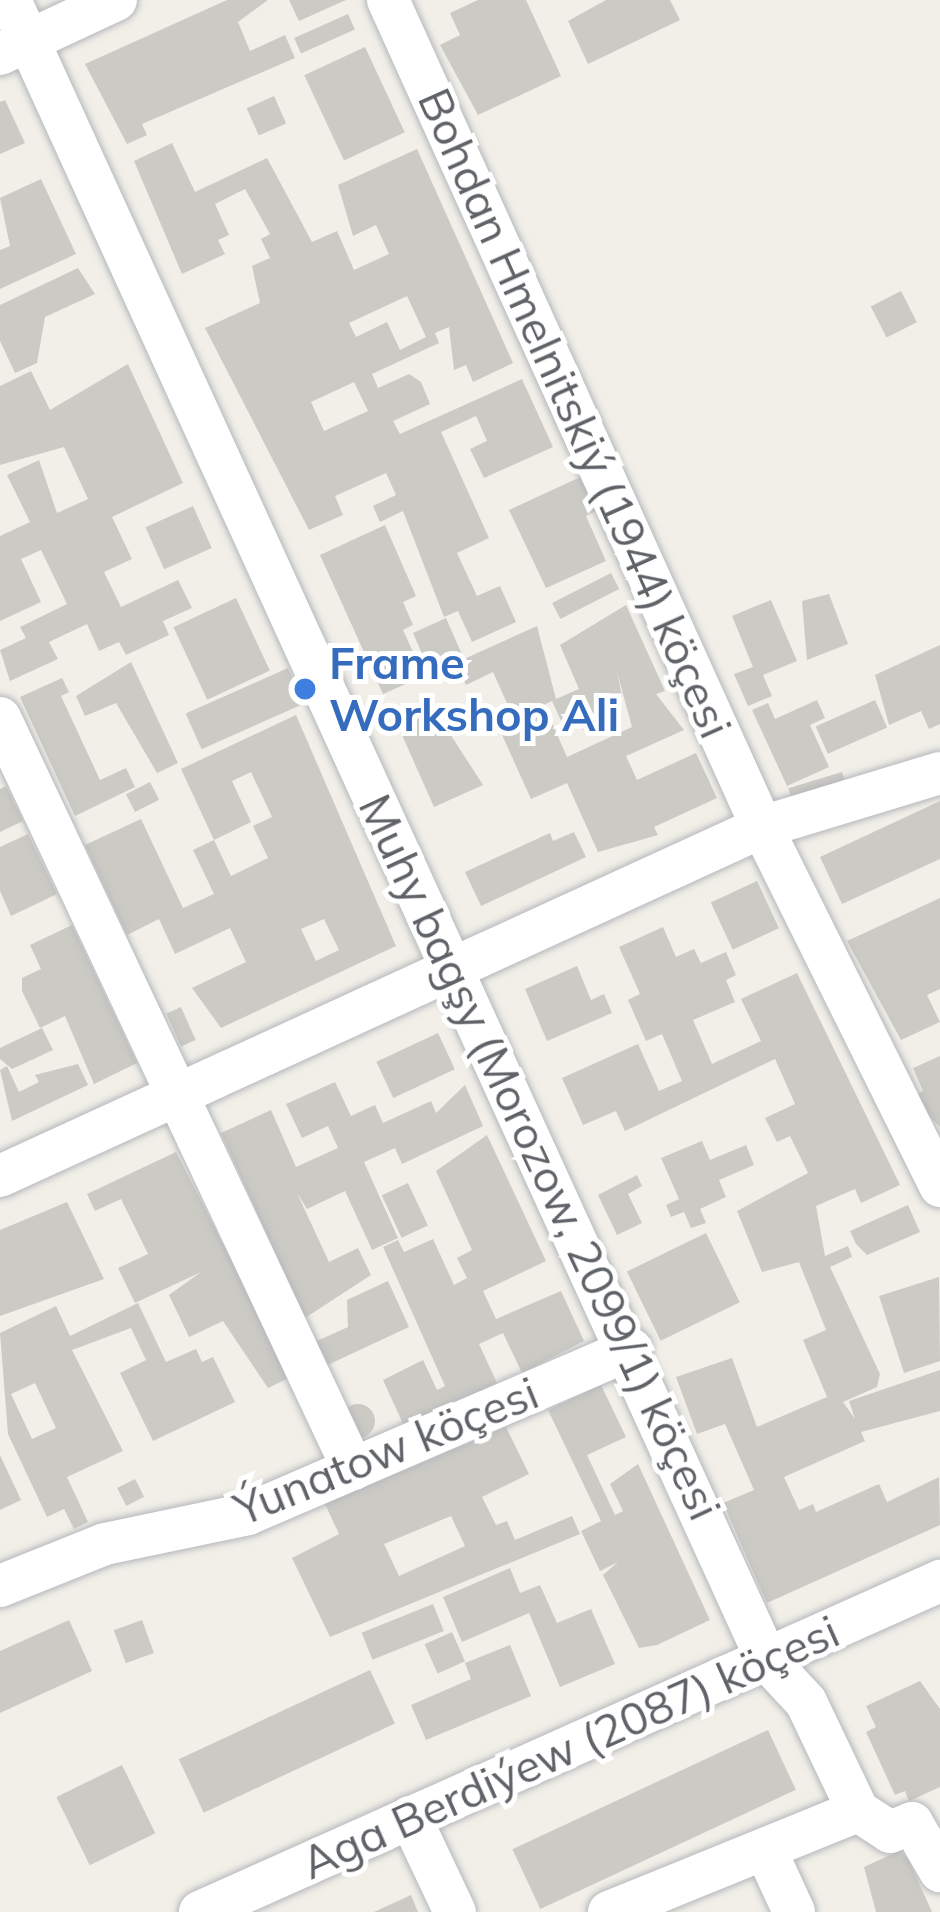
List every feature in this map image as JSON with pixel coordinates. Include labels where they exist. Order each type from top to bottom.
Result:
[{"type":"street","name":"Muhy bagşy (Morozow, 2099/1) köçesi","points":[[10,0],[15,47],[455,968],[631,1349],[766,1660],[806,1702],[858,1811]]},
{"type":"street","points":[[15,47],[116,0]]},
{"type":"street","name":"Bohdan Hmelnitskiý (1944) köçesi","points":[[388,0],[762,826],[940,1186]]},
{"type":"street","points":[[6,744],[180,1091],[353,1469]]},
{"type":"street","points":[[0,1176],[762,826],[940,772]]},
{"type":"street","name":"Ýunatow köçesi","points":[[0,1586],[105,1544],[248,1514],[631,1349]]},
{"type":"street","name":"Aga Berdiýew (2087) köçesi","points":[[200,1912],[940,1581]]},
{"type":"street","points":[[609,1912],[858,1811],[890,1832],[912,1823],[940,1871]]},
{"type":"street","points":[[410,1817],[455,1912]]},
{"type":"street","points":[[766,1851],[794,1912]]},
{"type":"building","points":[[227,0],[268,0],[238,22],[250,51],[285,35],[295,58],[142,124],[147,135],[127,144],[85,64]]},
{"type":"building","points":[[289,0],[346,0],[299,21]]},
{"type":"building","points":[[478,0],[526,0],[561,76],[478,115],[440,45],[460,35],[450,13]]},
{"type":"building","points":[[606,0],[670,0],[680,20],[588,64],[568,21]]},
{"type":"building","points":[[348,14],[355,30],[301,54],[294,38]]},
{"type":"building","points":[[365,47],[405,132],[344,161],[304,75]]},
{"type":"building","points":[[274,96],[286,123],[259,136],[247,108]]},
{"type":"building","points":[[5,100],[25,143],[0,154],[0,102]]},
{"type":"building","points":[[172,143],[195,192],[267,158],[312,242],[337,231],[354,270],[389,254],[376,225],[353,236],[338,185],[417,149],[513,363],[473,382],[466,365],[454,370],[449,327],[435,333],[439,343],[372,374],[378,388],[409,374],[421,382],[430,404],[393,421],[400,434],[522,379],[553,447],[484,478],[470,449],[487,441],[476,416],[441,432],[489,538],[457,553],[477,596],[500,586],[516,622],[472,642],[458,611],[444,617],[403,511],[380,522],[373,506],[396,495],[386,473],[335,496],[343,515],[309,530],[205,328],[260,303],[252,266],[270,258],[261,239],[270,234],[245,189],[215,204],[229,235],[218,240],[225,254],[182,274],[134,161]],"holes":[[[407,296],[426,337],[400,350],[387,322],[356,337],[349,323]],[[354,382],[368,411],[324,431],[311,402]]]},
{"type":"building","points":[[41,179],[76,254],[0,289],[0,250],[10,246],[0,198]]},
{"type":"building","points":[[78,268],[95,294],[45,317],[37,363],[15,373],[0,341],[0,305]]},
{"type":"building","points":[[901,291],[917,322],[887,338],[871,306]]},
{"type":"building","points":[[128,364],[183,483],[112,517],[132,559],[104,572],[121,607],[178,580],[192,608],[163,621],[169,635],[126,655],[119,642],[99,651],[87,624],[49,642],[58,659],[10,681],[0,650],[26,638],[20,627],[67,604],[41,550],[21,559],[41,602],[0,621],[0,536],[30,522],[7,475],[39,460],[57,513],[88,499],[64,447],[0,465],[0,386],[31,371],[50,410]]},
{"type":"building","points":[[589,473],[605,507],[586,516],[606,561],[546,588],[509,510]]},
{"type":"building","points":[[193,506],[212,548],[164,569],[145,527]]},
{"type":"building","points":[[385,525],[416,596],[403,602],[413,625],[403,630],[424,676],[383,694],[320,555]]},
{"type":"building","points":[[611,573],[619,589],[560,619],[552,603]]},
{"type":"building","points":[[829,594],[848,644],[807,660],[802,601]]},
{"type":"building","points":[[236,598],[270,671],[207,700],[173,627]]},
{"type":"building","points":[[771,600],[797,661],[763,675],[772,696],[748,706],[734,674],[753,667],[732,616]]},
{"type":"building","points":[[626,605],[665,691],[656,694],[684,730],[626,756],[637,780],[696,753],[717,798],[654,827],[658,835],[598,852],[567,783],[531,799],[498,726],[514,719],[493,672],[466,685],[455,663],[431,674],[413,633],[446,618],[464,659],[537,626],[556,699],[579,689],[560,645]],"holes":[[[617,672],[632,727],[567,757],[544,705],[552,701],[564,727],[578,720],[583,730],[610,718],[605,708],[622,696]]]},
{"type":"building","points":[[940,645],[940,724],[929,729],[921,711],[889,725],[875,675]]},
{"type":"building","points":[[131,662],[178,763],[157,773],[116,703],[85,716],[76,696]]},
{"type":"building","points":[[288,668],[304,704],[202,749],[186,714]]},
{"type":"building","points":[[62,678],[69,692],[61,696],[100,780],[126,768],[135,787],[75,816],[20,697]]},
{"type":"building","points":[[817,700],[825,718],[810,725],[829,767],[787,786],[752,710],[768,703],[775,719]]},
{"type":"building","points":[[875,700],[887,727],[828,754],[816,726]]},
{"type":"building","points":[[434,709],[483,785],[434,807],[398,726]]},
{"type":"building","points":[[296,715],[396,946],[221,1028],[192,988],[246,962],[230,928],[175,954],[159,919],[127,935],[85,845],[141,819],[183,908],[214,894],[193,850],[214,840],[181,769]],"holes":[[[251,772],[272,817],[253,826],[268,858],[231,876],[214,840],[251,822],[232,781]],[[324,919],[339,950],[316,961],[301,929]]]},
{"type":"building","points":[[842,772],[847,788],[793,805],[788,788]]},
{"type":"building","points":[[150,782],[159,800],[135,812],[126,794]]},
{"type":"building","points":[[6,786],[23,821],[0,832],[0,789]]},
{"type":"building","points":[[940,801],[940,859],[842,904],[820,857]]},
{"type":"building","points":[[574,832],[586,857],[481,906],[465,872],[550,833],[553,841]]},
{"type":"building","points":[[28,834],[57,894],[11,916],[0,891],[0,847]]},
{"type":"building","points":[[757,881],[779,928],[733,950],[711,903]]},
{"type":"building","points":[[940,898],[940,989],[927,995],[940,1022],[901,1040],[847,941]]},
{"type":"building","points":[[72,925],[137,1063],[94,1084],[65,1016],[40,1028],[22,991],[22,978],[41,969],[30,945]]},
{"type":"building","points":[[663,927],[676,957],[694,949],[701,963],[726,952],[736,975],[726,980],[735,1002],[693,1020],[712,1064],[761,1041],[741,999],[797,973],[900,1185],[861,1203],[855,1189],[816,1206],[825,1256],[848,1246],[852,1257],[830,1267],[880,1374],[877,1387],[843,1402],[855,1419],[849,1401],[940,1370],[940,1411],[861,1432],[865,1441],[784,1477],[799,1510],[813,1504],[816,1512],[879,1484],[887,1502],[939,1477],[940,1525],[767,1603],[723,1503],[754,1490],[725,1424],[697,1434],[676,1377],[732,1358],[757,1427],[827,1397],[803,1340],[826,1330],[799,1262],[762,1272],[737,1211],[808,1173],[790,1136],[777,1142],[765,1118],[795,1104],[775,1059],[625,1131],[616,1111],[583,1125],[562,1078],[638,1044],[659,1091],[682,1081],[662,1034],[646,1041],[628,1000],[640,994],[619,947]]},
{"type":"building","points":[[577,966],[591,1000],[604,994],[612,1013],[547,1041],[525,989]]},
{"type":"building","points":[[181,1007],[196,1040],[181,1046],[166,1014]]},
{"type":"building","points":[[42,1028],[53,1050],[12,1069],[0,1059],[0,1048]]},
{"type":"building","points":[[438,1033],[455,1069],[393,1098],[376,1062]]},
{"type":"building","points":[[940,1056],[940,1127],[911,1098],[923,1091],[913,1068]]},
{"type":"building","points":[[78,1064],[88,1085],[12,1121],[0,1070],[7,1066],[19,1092],[39,1082],[35,1075]]},
{"type":"building","points":[[335,1082],[351,1116],[375,1105],[383,1123],[431,1101],[436,1113],[465,1085],[483,1126],[402,1164],[395,1148],[364,1162],[398,1238],[372,1250],[345,1191],[307,1209],[297,1193],[329,1262],[358,1248],[371,1275],[305,1318],[221,1133],[271,1110],[296,1167],[338,1148],[328,1126],[302,1138],[286,1104]]},
{"type":"building","points":[[487,1135],[546,1261],[483,1291],[496,1319],[561,1291],[584,1341],[522,1373],[503,1333],[479,1344],[497,1383],[404,1426],[383,1380],[423,1360],[437,1390],[445,1386],[383,1247],[398,1240],[404,1252],[433,1239],[454,1285],[467,1278],[457,1258],[472,1250],[436,1171]]},
{"type":"building","points":[[702,1141],[710,1160],[746,1145],[754,1165],[719,1180],[726,1197],[700,1209],[706,1223],[691,1228],[684,1212],[671,1217],[666,1205],[679,1199],[661,1158]]},
{"type":"building","points":[[176,1152],[291,1377],[268,1388],[223,1321],[189,1337],[169,1295],[201,1272],[135,1303],[118,1268],[148,1254],[121,1199],[95,1211],[87,1194]]},
{"type":"building","points":[[637,1175],[642,1186],[628,1194],[642,1223],[617,1235],[598,1195]]},
{"type":"building","points":[[408,1183],[428,1226],[402,1238],[382,1195]]},
{"type":"building","points":[[67,1202],[104,1279],[0,1316],[0,1230]]},
{"type":"building","points":[[908,1205],[920,1232],[867,1255],[856,1244],[850,1231]]},
{"type":"building","points":[[706,1233],[740,1302],[661,1341],[627,1272]]},
{"type":"building","points":[[939,1277],[940,1361],[904,1373],[879,1296]]},
{"type":"building","points":[[388,1281],[409,1327],[319,1369],[308,1345],[348,1327],[347,1300]]},
{"type":"building","points":[[138,1303],[166,1362],[196,1349],[202,1362],[213,1357],[235,1402],[153,1441],[120,1373],[146,1360],[131,1328],[72,1350],[123,1451],[67,1477],[88,1522],[74,1529],[64,1509],[47,1517],[8,1434],[0,1333],[56,1306],[70,1336]],"holes":[[[35,1383],[56,1428],[32,1439],[11,1394]]]},
{"type":"building","points":[[601,1385],[626,1437],[587,1455],[615,1515],[623,1511],[610,1484],[638,1464],[710,1620],[657,1645],[639,1648],[603,1575],[618,1562],[600,1571],[581,1531],[601,1521],[548,1410]]},
{"type":"building","points":[[358,1404],[370,1409],[375,1421],[370,1433],[358,1438],[346,1433],[341,1421],[346,1409]]},
{"type":"building","points":[[506,1427],[529,1474],[482,1497],[496,1525],[507,1521],[515,1540],[572,1516],[580,1534],[330,1637],[292,1558],[339,1534],[325,1504]],"holes":[[[451,1516],[465,1546],[399,1576],[384,1544]]]},
{"type":"building","points":[[0,1455],[21,1500],[0,1510]]},
{"type":"building","points":[[135,1479],[144,1497],[126,1506],[117,1488]]},
{"type":"building","points":[[510,1568],[520,1593],[540,1585],[557,1623],[591,1609],[615,1664],[560,1687],[529,1613],[462,1642],[443,1597]]},
{"type":"building","points":[[433,1604],[444,1631],[372,1660],[362,1633]]},
{"type":"building","points":[[69,1620],[92,1671],[0,1713],[0,1651]]},
{"type":"building","points":[[142,1620],[154,1653],[126,1663],[114,1630]]},
{"type":"building","points":[[452,1632],[465,1661],[438,1673],[425,1644]]},
{"type":"building","points":[[510,1645],[531,1696],[426,1740],[411,1705],[471,1679],[465,1663]]},
{"type":"building","points":[[370,1670],[395,1723],[204,1813],[179,1759]]},
{"type":"building","points":[[920,1681],[940,1709],[940,1787],[909,1801],[905,1791],[895,1795],[866,1732],[876,1727],[866,1706]]},
{"type":"building","points":[[768,1730],[796,1790],[540,1909],[512,1849]]},
{"type":"building","points":[[122,1765],[155,1833],[90,1865],[56,1797]]},
{"type":"building","points":[[899,1851],[908,1859],[932,1912],[876,1912],[864,1867]]},
{"type":"building","points":[[411,1895],[418,1912],[374,1912]]},
{"type":"place","name":"Frame Workshop Ali","points":[[305,689]]}]
